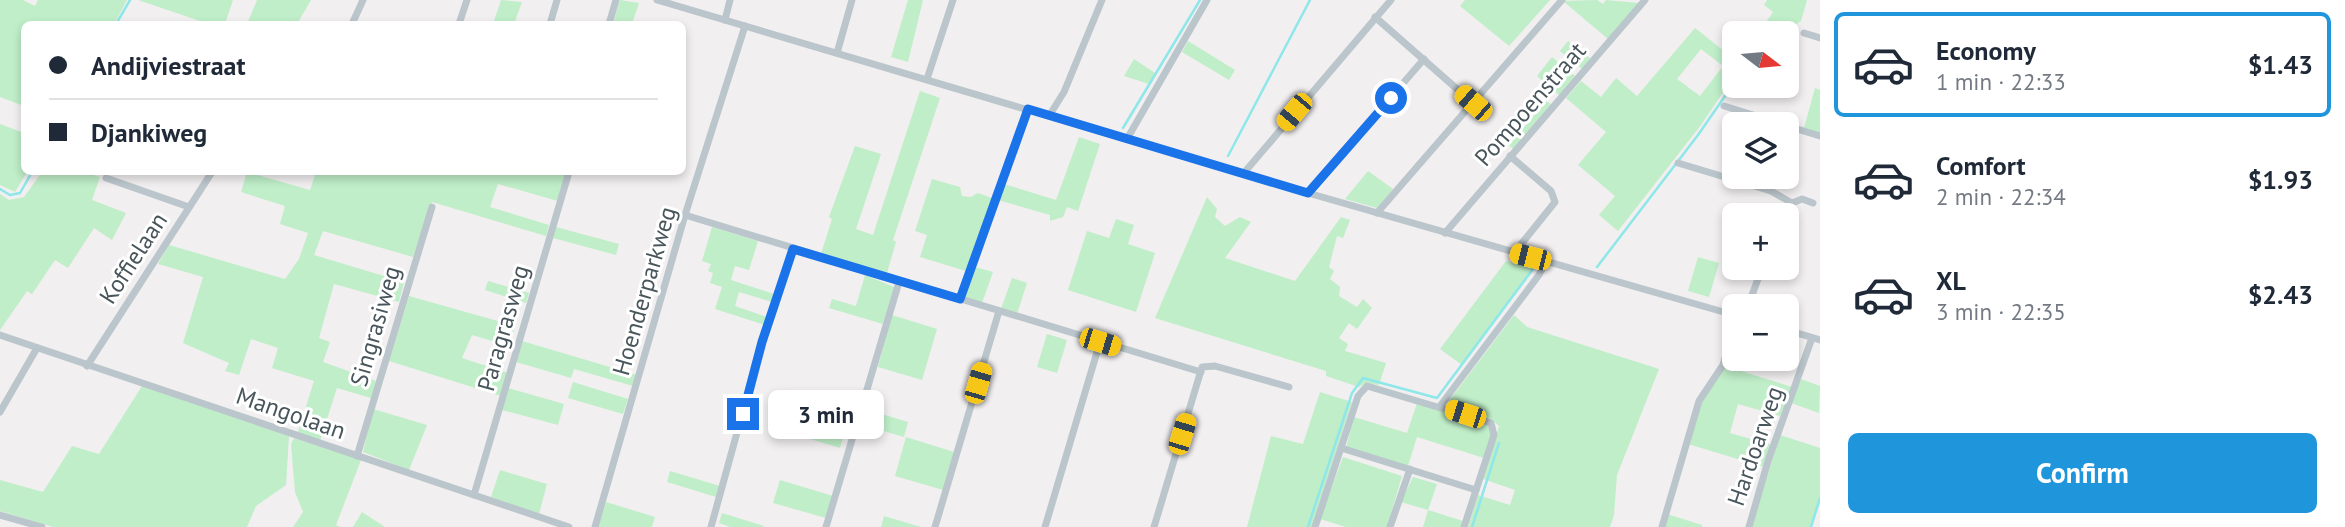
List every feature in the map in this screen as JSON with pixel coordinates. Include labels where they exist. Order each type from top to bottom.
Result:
[{"type":"street","points":[[353,21],[363,0]]},
{"type":"street","points":[[460,21],[467,0]]},
{"type":"street","points":[[551,21],[557,0]]},
{"type":"street","points":[[610,21],[616,0]]},
{"type":"street","points":[[657,0],[1243,174],[1722,312]]},
{"type":"street","points":[[725,20],[730,0]]},
{"type":"street","points":[[837,53],[852,0]]},
{"type":"street","points":[[927,79],[953,0]]},
{"type":"street","points":[[1049,116],[1065,92],[1102,0]]},
{"type":"street","points":[[1127,139],[1207,0]]},
{"type":"street","points":[[1243,174],[1391,0]]},
{"type":"street","points":[[1377,213],[1562,0]]},
{"type":"street","name":"Pompoenstraat","points":[[1445,233],[1645,0]]},
{"type":"street","points":[[1375,18],[1473,103]]},
{"type":"street","name":"Hoenderparkweg","points":[[594,527],[685,215],[745,26]]},
{"type":"street","points":[[1804,33],[1820,38]]},
{"type":"street","points":[[1308,193],[1423,60]]},
{"type":"street","points":[[1724,106],[1743,112]]},
{"type":"street","points":[[960,299],[1028,109]]},
{"type":"street","points":[[1799,129],[1820,136]]},
{"type":"street","points":[[1510,156],[1551,191],[1555,202],[1514,253]]},
{"type":"street","points":[[1678,163],[1771,191],[1792,203],[1802,199],[1813,203]]},
{"type":"street","name":"Koffielaan","points":[[87,366],[210,175]]},
{"type":"street","name":"Paragrasweg","points":[[474,495],[568,175]]},
{"type":"street","points":[[106,177],[189,207]]},
{"type":"street","name":"Singrasiweg","points":[[357,456],[432,207]]},
{"type":"street","points":[[685,215],[1201,372]]},
{"type":"street","points":[[711,527],[762,342],[793,249]]},
{"type":"street","points":[[1440,406],[1539,275],[1546,261]]},
{"type":"street","points":[[826,527],[899,282]]},
{"type":"street","points":[[935,527],[999,311]]},
{"type":"street","points":[[1799,334],[1816,339]]},
{"type":"street","name":"Mangolaan","points":[[0,335],[569,527]]},
{"type":"street","name":"Hardoarweg","points":[[1749,527],[1768,461],[1816,339]]},
{"type":"street","points":[[1045,527],[1100,342]]},
{"type":"street","points":[[0,412],[37,348]]},
{"type":"street","points":[[1154,527],[1202,367],[1215,366],[1289,387]]},
{"type":"street","points":[[1662,527],[1699,401],[1722,366]]},
{"type":"street","points":[[1315,527],[1361,389],[1367,386],[1440,406],[1490,423],[1494,427],[1494,435],[1464,527]]},
{"type":"street","points":[[1340,448],[1476,490]]},
{"type":"street","points":[[1391,527],[1409,469]]},
{"type":"street","points":[[0,515],[41,527]]},
{"type":"green space","points":[[0,0],[23,0],[35,6],[38,0],[127,0],[116,21],[21,21],[21,105],[0,97]]},
{"type":"green space","points":[[138,0],[233,0],[226,21],[200,21]]},
{"type":"green space","points":[[257,0],[311,0],[299,21],[248,21]]},
{"type":"green space","points":[[501,0],[522,2],[515,21],[494,21]]},
{"type":"green space","points":[[620,0],[639,3],[633,21],[614,21]]},
{"type":"green space","points":[[908,0],[923,0],[908,62],[891,57]]},
{"type":"green space","points":[[1465,0],[1550,0],[1509,46],[1460,6]]},
{"type":"green space","points":[[1597,0],[1603,4],[1606,0],[1639,3],[1608,39],[1563,1]]},
{"type":"green space","points":[[1767,0],[1807,0],[1799,22],[1767,21],[1773,12],[1764,5]]},
{"type":"green space","points":[[1695,28],[1722,49],[1722,65],[1701,49],[1677,79],[1700,96],[1722,67],[1722,94],[1701,125],[1618,231],[1599,215],[1615,196],[1578,165],[1606,132],[1566,98],[1581,81],[1601,97],[1616,78],[1637,96]]},
{"type":"green space","points":[[1188,41],[1235,70],[1229,80],[1182,52]]},
{"type":"green space","points":[[1568,41],[1590,58],[1582,69],[1560,51]]},
{"type":"green space","points":[[1552,57],[1575,76],[1559,95],[1537,76]]},
{"type":"green space","points":[[1134,59],[1155,73],[1149,84],[1124,76]]},
{"type":"green space","points":[[1815,88],[1820,90],[1820,133],[1804,128]]},
{"type":"green space","points":[[920,91],[940,98],[893,240],[896,242],[887,273],[821,254],[832,219],[829,217],[855,146],[881,154],[856,229],[873,235]]},
{"type":"green space","points":[[1546,101],[1551,104],[1513,149],[1509,145]]},
{"type":"green space","points":[[0,124],[21,132],[21,175],[25,175],[15,192],[0,185]]},
{"type":"green space","points":[[1079,137],[1100,144],[1078,211],[1067,207],[1063,217],[1050,221],[1050,215],[998,200],[1004,184],[1056,200]]},
{"type":"green space","points":[[1368,171],[1393,189],[1377,208],[1345,199]]},
{"type":"green space","points":[[40,175],[93,175],[100,177],[92,200],[126,213],[112,240],[94,228],[68,268],[55,260],[32,294],[27,291],[0,330],[0,194],[9,200],[24,197]]},
{"type":"green space","points":[[246,175],[258,175],[310,190],[315,175],[565,175],[558,201],[498,184],[490,207],[549,225],[546,236],[432,202],[413,257],[323,231],[314,255],[404,282],[399,302],[334,284],[319,338],[330,342],[323,362],[376,381],[371,398],[337,388],[320,441],[298,432],[314,381],[272,368],[278,348],[251,339],[239,375],[225,371],[229,363],[183,343],[203,277],[158,264],[169,245],[285,279],[299,259],[308,233],[280,224],[285,206],[241,192]]},
{"type":"green space","points":[[932,179],[960,187],[962,196],[971,197],[978,193],[992,198],[966,271],[920,257],[927,235],[915,231]]},
{"type":"green space","points":[[1207,197],[1217,209],[1215,217],[1225,226],[1240,217],[1251,222],[1225,258],[1295,281],[1341,217],[1350,220],[1343,238],[1337,236],[1329,267],[1334,271],[1330,279],[1340,287],[1339,296],[1357,307],[1363,299],[1372,308],[1357,329],[1349,323],[1339,338],[1348,344],[1345,351],[1386,363],[1379,385],[1366,383],[1359,387],[1326,376],[1326,371],[1155,318]]},
{"type":"green space","points":[[1116,219],[1134,225],[1128,244],[1155,253],[1136,312],[1068,290],[1087,231],[1109,238]]},
{"type":"green space","points":[[556,227],[619,244],[616,255],[553,238]]},
{"type":"green space","points":[[712,227],[758,241],[749,270],[735,266],[731,280],[774,294],[772,302],[739,292],[735,306],[767,317],[765,325],[715,309],[722,287],[710,283],[713,273],[708,271],[711,264],[702,261]]},
{"type":"green space","points":[[1698,257],[1719,263],[1709,297],[1688,291]]},
{"type":"green space","points":[[1506,261],[1533,269],[1462,365],[1440,349]]},
{"type":"green space","points":[[975,267],[993,272],[982,303],[966,297],[965,294]]},
{"type":"green space","points":[[865,275],[894,287],[883,324],[829,308],[832,299],[856,306]]},
{"type":"green space","points":[[1012,278],[1027,283],[1017,314],[1001,309]]},
{"type":"green space","points":[[488,281],[529,293],[526,303],[485,290]]},
{"type":"green space","points":[[409,296],[515,326],[509,346],[472,335],[462,358],[508,373],[501,396],[389,361]]},
{"type":"green space","points":[[892,315],[937,329],[922,380],[878,367]]},
{"type":"green space","points":[[1514,315],[1527,327],[1659,369],[1617,475],[1614,515],[1610,527],[1468,527],[1478,495],[1510,505],[1515,490],[1483,479],[1499,426],[1491,419],[1452,407],[1449,401]]},
{"type":"green space","points":[[1047,334],[1067,340],[1057,373],[1037,367]]},
{"type":"green space","points":[[522,341],[637,375],[633,386],[574,369],[571,378],[516,362]]},
{"type":"green space","points":[[1722,360],[1722,371],[1741,371],[1792,387],[1780,416],[1738,404],[1730,433],[1772,445],[1764,467],[1688,444],[1702,400]]},
{"type":"green space","points":[[1801,379],[1820,386],[1819,413],[1791,403]]},
{"type":"green space","points":[[573,382],[628,399],[623,414],[568,398]]},
{"type":"green space","points":[[142,386],[289,436],[286,485],[256,506],[247,527],[53,527],[0,511],[0,480],[43,492],[72,446],[99,454]]},
{"type":"green space","points":[[508,388],[564,404],[558,425],[502,410]]},
{"type":"green space","points":[[1320,392],[1352,402],[1312,527],[1247,527],[1271,436],[1303,444]]},
{"type":"green space","points":[[1417,403],[1487,425],[1492,434],[1484,458],[1417,437],[1407,469],[1346,448],[1354,417],[1407,433]]},
{"type":"green space","points":[[373,409],[427,425],[409,470],[363,452]]},
{"type":"green space","points":[[865,409],[908,422],[904,437],[860,424]]},
{"type":"green space","points":[[797,423],[843,437],[840,448],[794,434]]},
{"type":"green space","points":[[1780,435],[1820,448],[1820,498],[1811,527],[1751,527]]},
{"type":"green space","points":[[906,437],[954,452],[943,490],[895,476]]},
{"type":"green space","points":[[294,438],[361,460],[336,525],[340,527],[293,527],[303,512],[295,492],[291,444]]},
{"type":"green space","points":[[1343,457],[1402,476],[1387,527],[1346,527],[1320,519]]},
{"type":"green space","points":[[500,470],[547,484],[539,514],[491,497]]},
{"type":"green space","points":[[670,471],[720,486],[716,497],[667,482]]},
{"type":"green space","points":[[1413,477],[1437,484],[1428,510],[1401,502]]},
{"type":"green space","points":[[780,480],[833,496],[826,518],[773,503]]},
{"type":"green space","points":[[606,502],[655,517],[652,527],[598,527]]},
{"type":"green space","points":[[1428,510],[1463,521],[1461,527],[1423,527]]},
{"type":"green space","points":[[362,512],[385,527],[353,527]]},
{"type":"green space","points":[[722,513],[764,527],[730,527],[719,523]]},
{"type":"green space","points":[[1667,514],[1702,525],[1702,527],[1663,527]]},
{"type":"green space","points":[[884,516],[921,527],[881,527]]},
{"type":"waterway","points":[[118,21],[130,0]]},
{"type":"waterway","points":[[1123,128],[1200,0]]},
{"type":"waterway","points":[[1228,156],[1310,0]]},
{"type":"waterway","points":[[1597,267],[1724,98]]},
{"type":"waterway","points":[[0,189],[10,195],[20,193],[30,175]]},
{"type":"waterway","points":[[1308,527],[1352,393],[1363,378],[1437,398],[1533,269]]},
{"type":"waterway","points":[[1472,527],[1499,443]]},
{"type":"waterway","points":[[1811,527],[1820,498]]},
{"type":"route","points":[[743,414],[762,342],[793,249],[960,299],[1028,109],[1308,193],[1391,98]]}]
